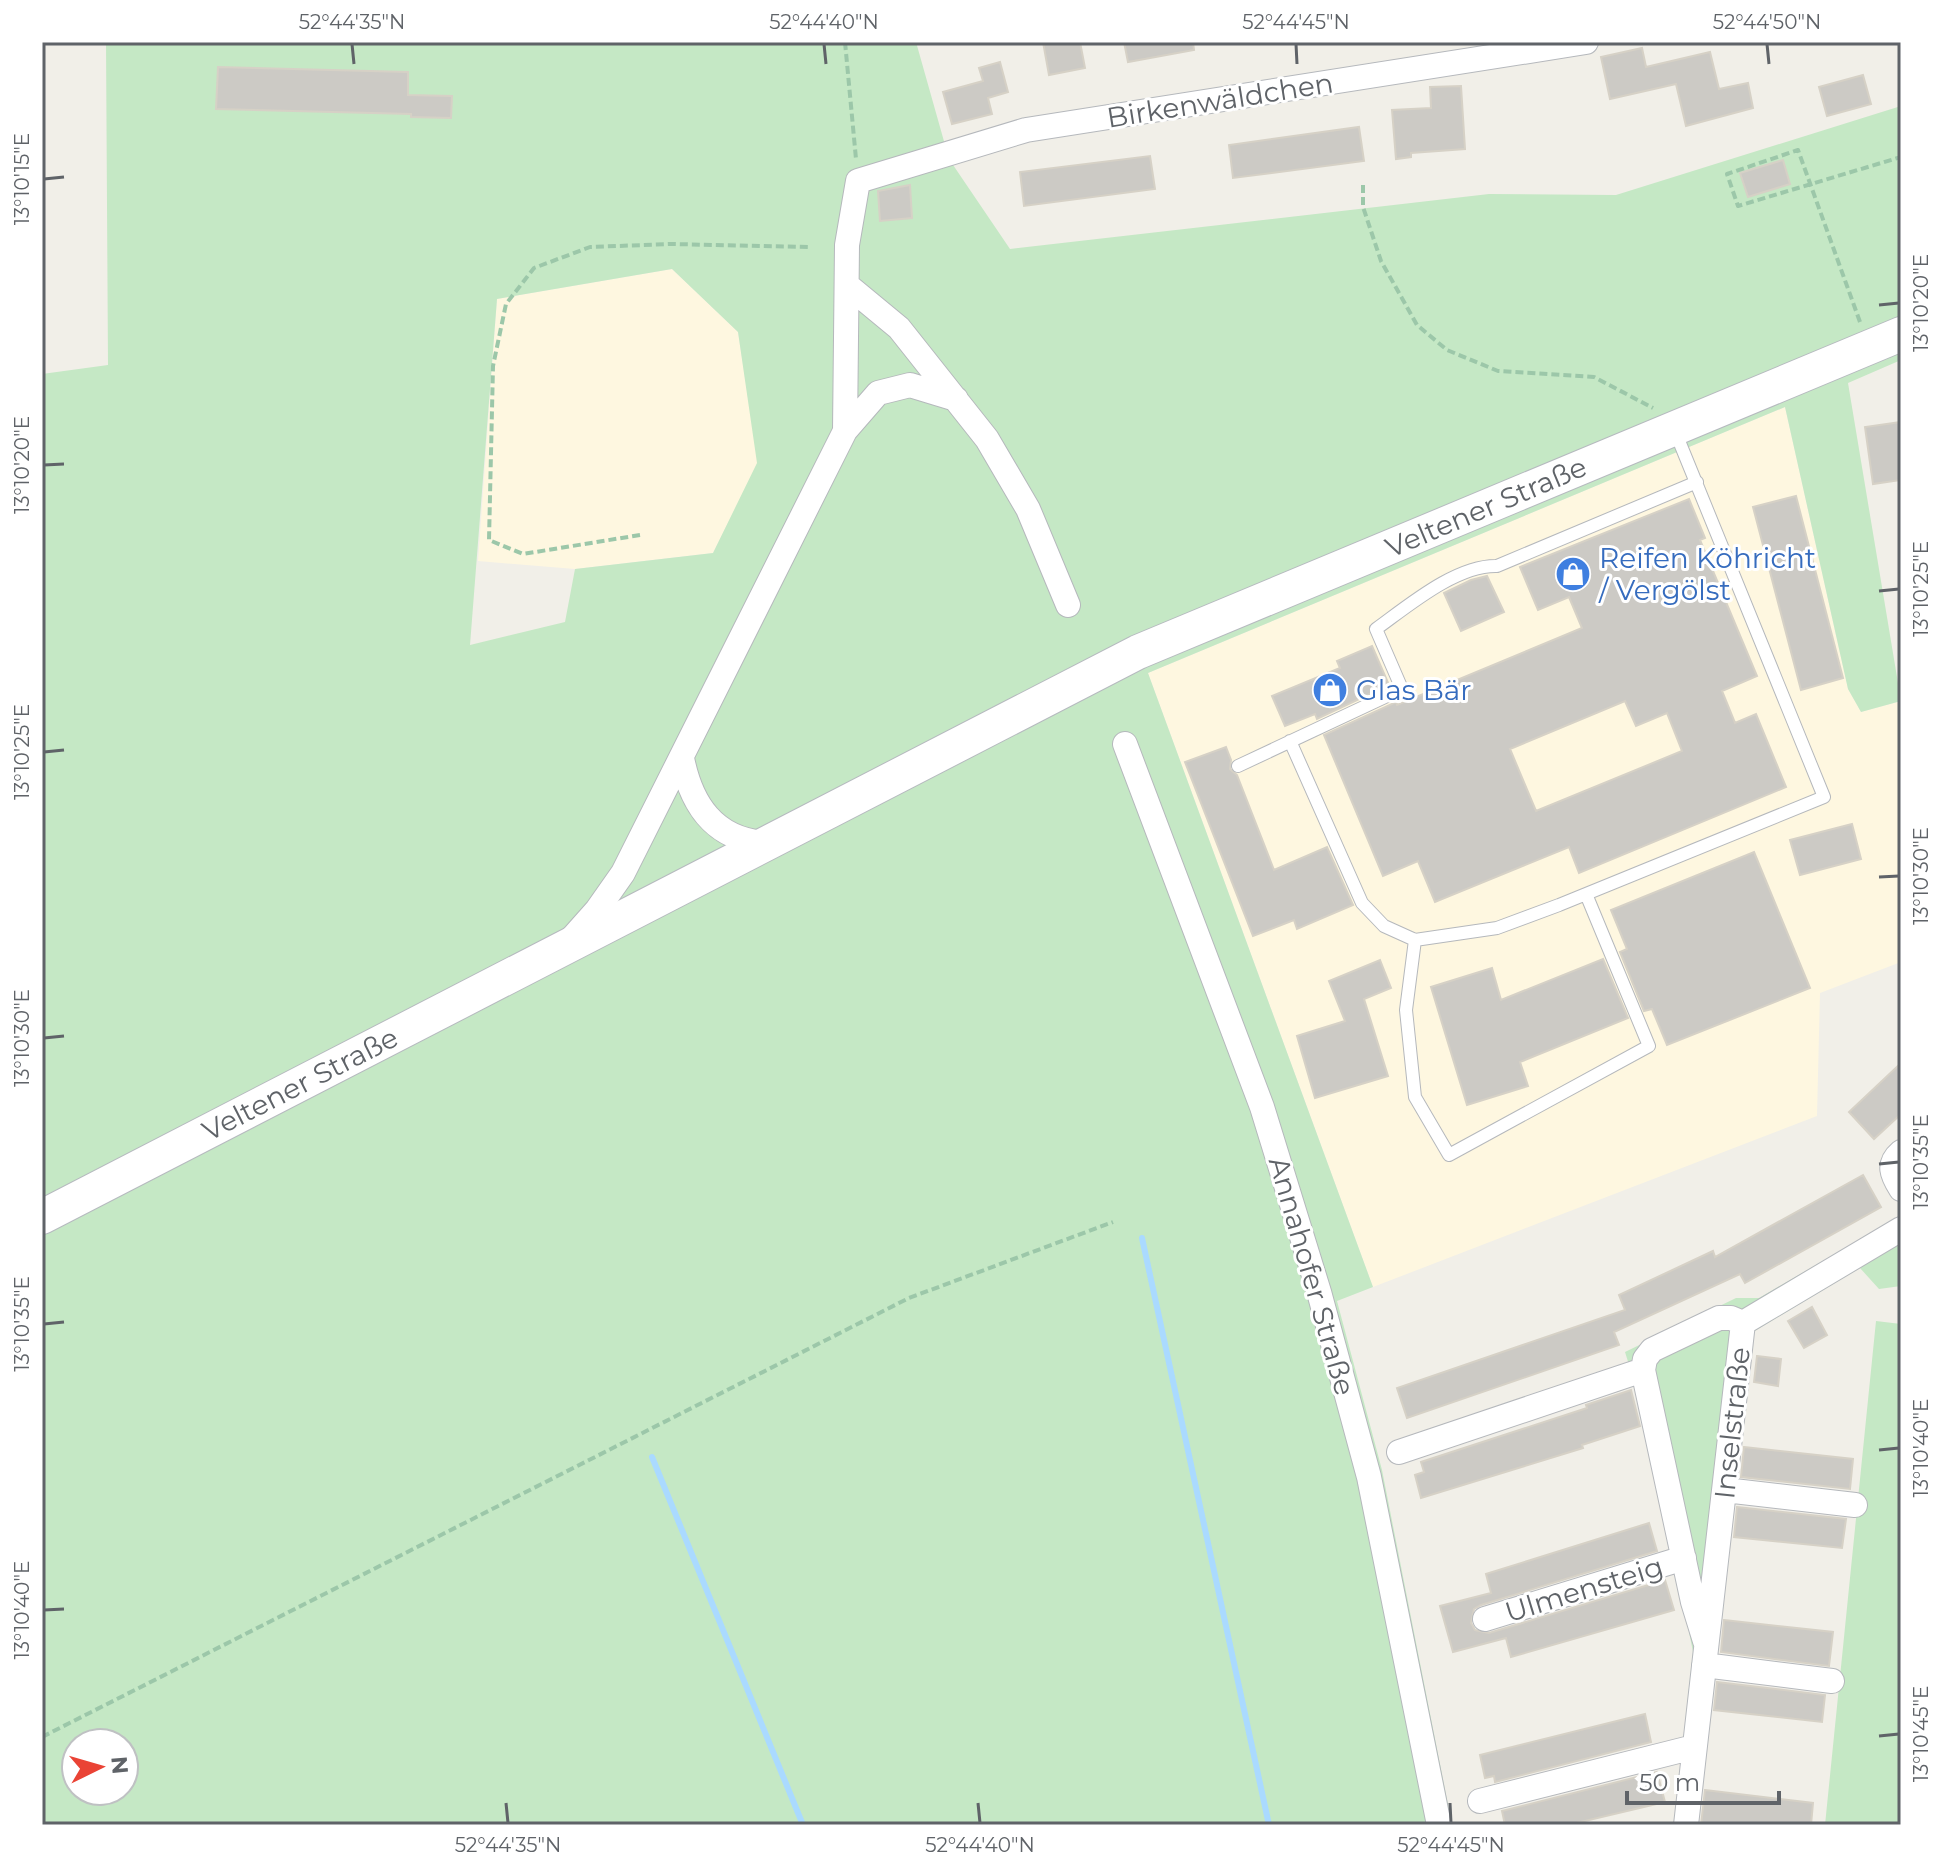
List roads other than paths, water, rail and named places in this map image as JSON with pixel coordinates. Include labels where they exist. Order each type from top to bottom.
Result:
[{"type":"main road","name":"Veltener Straße","points":[[42,1217],[1138,652],[1901,334]]},
{"type":"street","name":"Birkenwäldchen","points":[[847,285],[847,245],[858,181],[1026,130],[1586,42]]},
{"type":"street","points":[[847,285],[899,328],[987,439],[1028,509],[1068,605]]},
{"type":"street","points":[[845,431],[847,285]]},
{"type":"street","points":[[557,952],[590,919],[623,873],[845,431],[878,393],[910,385],[956,399]]},
{"type":"street","name":"Annahofer Straße","points":[[1125,744],[1262,1107],[1319,1292],[1369,1477],[1439,1825]]},
{"type":"street","points":[[682,758],[688,786],[715,822],[742,841],[764,843]]},
{"type":"street","points":[[1901,1152],[1892,1166],[1892,1175],[1901,1189]]},
{"type":"street","points":[[1743,1323],[1901,1229]]},
{"type":"street","name":"Inselstraße","points":[[1686,1825],[1743,1323],[1731,1318],[1719,1318],[1652,1350],[1645,1359],[1643,1370],[1705,1654]]},
{"type":"street","name":"Inselstraße","points":[[1399,1452],[1643,1370]]},
{"type":"street","points":[[1725,1490],[1855,1505]]},
{"type":"street","name":"Ulmensteig","points":[[1485,1619],[1684,1558]]},
{"type":"street","points":[[1705,1654],[1832,1681]]},
{"type":"street","points":[[1480,1801],[1694,1747]]},
{"type":"lane","points":[[1290,741],[1362,903],[1384,926],[1415,940],[1497,928],[1824,797],[1674,428]]},
{"type":"lane","points":[[1238,766],[1402,689],[1376,629],[1431,590],[1483,566],[1497,566],[1697,482]]},
{"type":"lane","points":[[1415,940],[1406,1010],[1415,1097],[1449,1155],[1649,1046],[1586,894]]},
{"type":"waterway","points":[[1142,1238],[1269,1825]]},
{"type":"waterway","points":[[652,1457],[803,1825]]},
{"type":"place","name":"Reifen Köhricht / Vergölst","points":[[1573,574]]},
{"type":"place","name":"Glas Bär","points":[[1330,690]]}]
